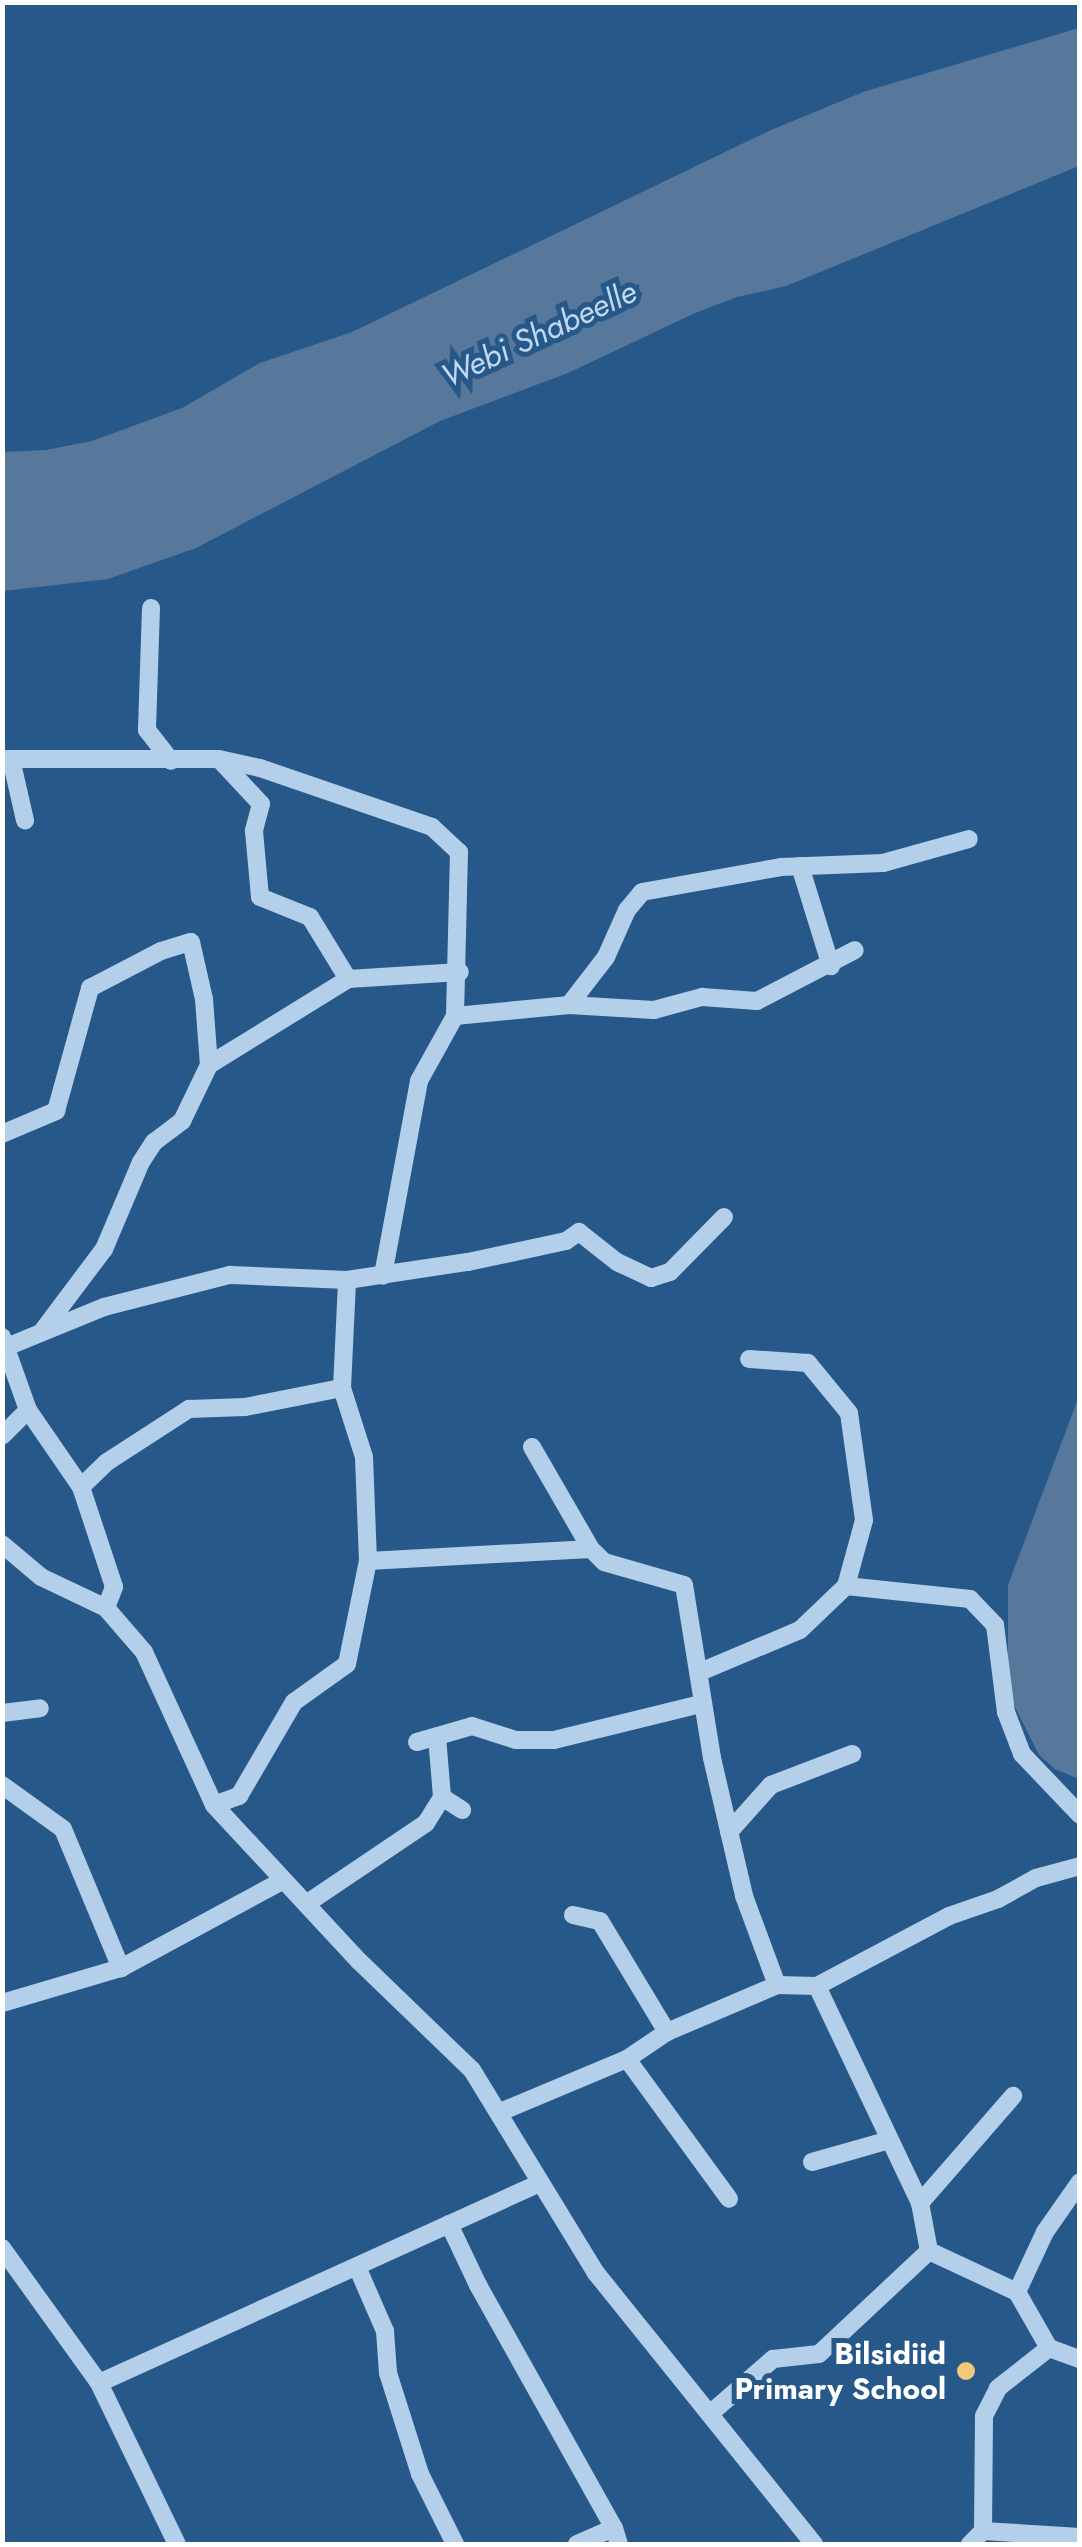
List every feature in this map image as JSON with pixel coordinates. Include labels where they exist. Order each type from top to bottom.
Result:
[{"type":"street","points":[[151,608],[147,730],[171,761]]},
{"type":"street","points":[[25,820],[7,759],[218,759],[260,768],[432,827],[459,852],[460,972],[455,1016],[419,1081],[383,1276]]},
{"type":"street","points":[[218,759],[260,804],[254,831],[260,897],[310,917],[348,978]]},
{"type":"street","points":[[569,1006],[606,957],[627,910],[642,892],[800,866],[883,862],[970,839]]},
{"type":"street","points":[[800,866],[832,966]]},
{"type":"street","points":[[2,1134],[46,1118],[56,1110],[90,988],[161,951],[190,942],[204,999],[209,1065],[182,1121],[154,1142],[141,1162],[104,1249],[44,1329]]},
{"type":"street","points":[[455,1016],[569,1006],[654,1010],[702,997],[757,1001],[832,966],[855,950]]},
{"type":"street","points":[[209,1065],[348,978],[460,972]]},
{"type":"street","points":[[106,1608],[114,1587],[81,1488],[28,1410],[6,1342],[167,1288],[230,1275],[347,1280],[383,1276],[566,1241],[580,1232],[617,1262],[652,1278],[670,1272],[724,1217]]},
{"type":"street","points":[[214,1805],[239,1796],[294,1702],[347,1664],[368,1560],[364,1457],[342,1388],[347,1280]]},
{"type":"street","points":[[700,1672],[800,1630],[846,1586],[864,1520],[860,1466],[849,1412],[808,1363],[750,1359]]},
{"type":"street","points":[[81,1488],[107,1462],[189,1410],[245,1407],[342,1388]]},
{"type":"street","points":[[2,1436],[28,1410]]},
{"type":"street","points":[[532,1447],[591,1549],[604,1562],[684,1585],[700,1672],[701,1704],[744,1896],[778,1985]]},
{"type":"street","points":[[2,1544],[41,1576],[106,1608],[144,1652],[214,1805],[282,1880],[472,2070],[500,2112],[538,2184],[596,2273],[712,2412],[814,2544]]},
{"type":"street","points":[[368,1560],[591,1549]]},
{"type":"street","points":[[846,1586],[970,1599],[995,1625],[1006,1712],[1022,1754],[1080,1814]]},
{"type":"street","points":[[416,1742],[472,1726],[516,1740],[554,1740],[701,1704]]},
{"type":"street","points":[[2,1713],[40,1708]]},
{"type":"street","points":[[306,1904],[426,1823],[442,1798],[437,1736]]},
{"type":"street","points":[[729,1832],[771,1785],[852,1754]]},
{"type":"street","points":[[2,1785],[63,1830],[120,1968]]},
{"type":"street","points":[[2,1795],[31,1806]]},
{"type":"street","points":[[442,1798],[462,1810]]},
{"type":"street","points":[[500,2112],[627,2059],[667,2032],[778,1985],[817,1986],[949,1916],[998,1899],[1036,1878],[1080,1866]]},
{"type":"street","points":[[2,2003],[120,1968],[282,1880]]},
{"type":"street","points":[[573,1914],[600,1921],[667,2032]]},
{"type":"street","points":[[817,1986],[920,2203],[929,2251]]},
{"type":"street","points":[[627,2059],[729,2200]]},
{"type":"street","points":[[920,2203],[1013,2096]]},
{"type":"street","points":[[812,2162],[889,2140]]},
{"type":"street","points":[[99,2383],[358,2269],[538,2184]]},
{"type":"street","points":[[1017,2292],[1045,2232],[1079,2184]]},
{"type":"street","points":[[449,2224],[616,2536],[577,2544]]},
{"type":"street","points":[[2,2248],[99,2383],[177,2544]]},
{"type":"street","points":[[712,2412],[774,2359],[819,2354],[929,2251]]},
{"type":"street","points":[[929,2251],[1017,2292],[1049,2348],[1080,2358]]},
{"type":"street","points":[[358,2269],[385,2332],[388,2373],[402,2424],[420,2474],[455,2544]]},
{"type":"street","points":[[1049,2348],[998,2388],[984,2416],[977,2538],[1080,2537]]},
{"type":"water","name":"Webi Shabeelle","points":[[1079,28],[1079,166],[786,286],[737,297],[695,313],[568,373],[440,421],[196,548],[108,579],[3,591],[3,452],[46,450],[92,441],[182,408],[260,363],[352,332],[771,130],[863,92]]},
{"type":"water","points":[[1079,1396],[1079,1779],[1055,1769],[1039,1755],[1015,1707],[1008,1676],[1008,1585]]},
{"type":"place","name":"Bilsidiid Primary School","points":[[966,2371]]}]
